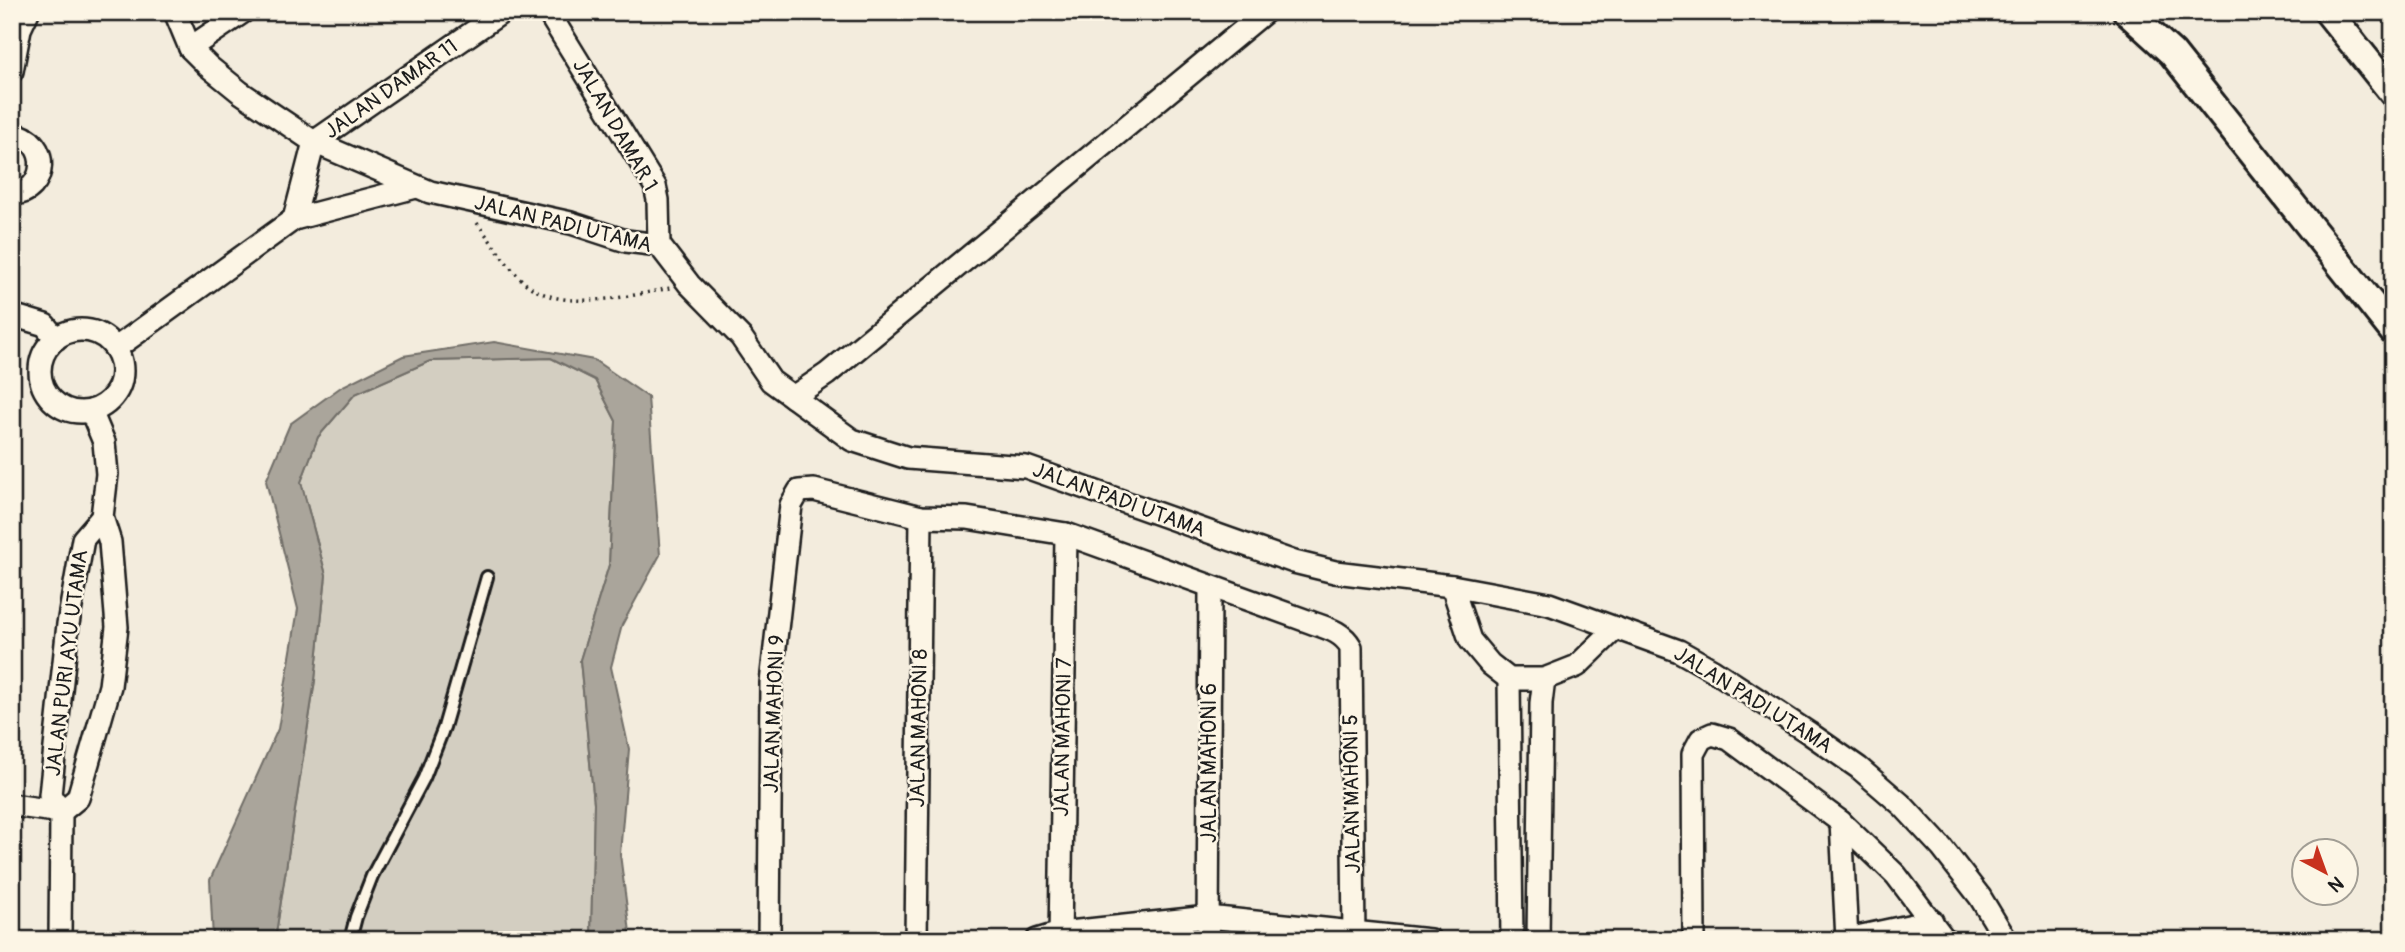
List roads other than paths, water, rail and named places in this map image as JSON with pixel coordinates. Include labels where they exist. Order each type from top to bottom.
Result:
[{"type":"street","points":[[12,71],[20,29],[28,12]]},
{"type":"street","name":"JALAN PADI UTAMA","points":[[175,12],[190,48],[208,66],[240,92],[314,142],[416,187],[570,223],[626,240],[659,245],[689,284],[741,337],[771,381],[852,440],[908,458],[1026,467],[1294,562],[1367,577],[1452,586],[1549,604],[1679,651],[1713,670],[1859,768],[1903,806],[1942,848],[1980,897],[2006,940]]},
{"type":"street","points":[[190,48],[243,12]]},
{"type":"street","name":"JALAN DAMAR 11","points":[[314,142],[502,12]]},
{"type":"street","name":"JALAN DAMAR 1","points":[[548,12],[654,186],[658,200],[659,245]]},
{"type":"street","points":[[793,397],[827,373],[1265,12]]},
{"type":"street","points":[[2127,12],[2172,53],[2393,331]]},
{"type":"street","points":[[2328,12],[2393,93]]},
{"type":"street","points":[[12,134],[24,136],[38,149],[42,167],[34,184],[12,194]]},
{"type":"street","points":[[293,219],[314,142]]},
{"type":"street","points":[[116,348],[293,219],[416,187]]},
{"type":"street","points":[[12,315],[45,326],[56,339]]},
{"type":"street","points":[[76,330],[97,332],[116,348],[123,373],[121,384],[107,402],[91,411],[76,411],[60,406],[47,394],[40,381],[40,365],[46,349],[56,339],[76,330]]},
{"type":"street","name":"JALAN PURI AYU UTAMA","points":[[61,812],[78,798],[110,686],[117,627],[110,542],[102,517],[107,474],[104,442],[91,411]]},
{"type":"street","name":"JALAN MAHONI 9","points":[[769,940],[771,683],[791,505],[799,491],[814,490],[921,517]]},
{"type":"street","name":"JALAN PURI AYU UTAMA","points":[[60,940],[61,812],[50,796],[68,624],[83,540],[102,517]]},
{"type":"street","points":[[921,517],[967,518],[1066,534],[1210,587]]},
{"type":"street","name":"JALAN MAHONI 8","points":[[916,940],[921,517]]},
{"type":"street","name":"JALAN MAHONI 7","points":[[1060,936],[1066,534]]},
{"type":"street","points":[[1452,586],[1470,640],[1490,664],[1509,679],[1544,679],[1577,666],[1616,628]]},
{"type":"street","name":"JALAN MAHONI 5","points":[[1210,587],[1339,633],[1351,647],[1354,935]]},
{"type":"street","name":"JALAN MAHONI 6","points":[[1208,940],[1210,587]]},
{"type":"street","points":[[1509,679],[1512,940]]},
{"type":"street","points":[[1538,940],[1541,703],[1544,679]]},
{"type":"street","points":[[1694,940],[1693,754],[1700,739],[1713,734],[1728,739],[1842,822],[1896,875],[1945,940]]},
{"type":"street","points":[[12,805],[61,812]]},
{"type":"street","points":[[1842,822],[1845,939],[1932,921]]},
{"type":"street","points":[[1037,940],[1208,918],[1354,935],[1430,940]]},
{"type":"lane","points":[[350,940],[372,876],[424,778],[444,727],[487,577]]}]
